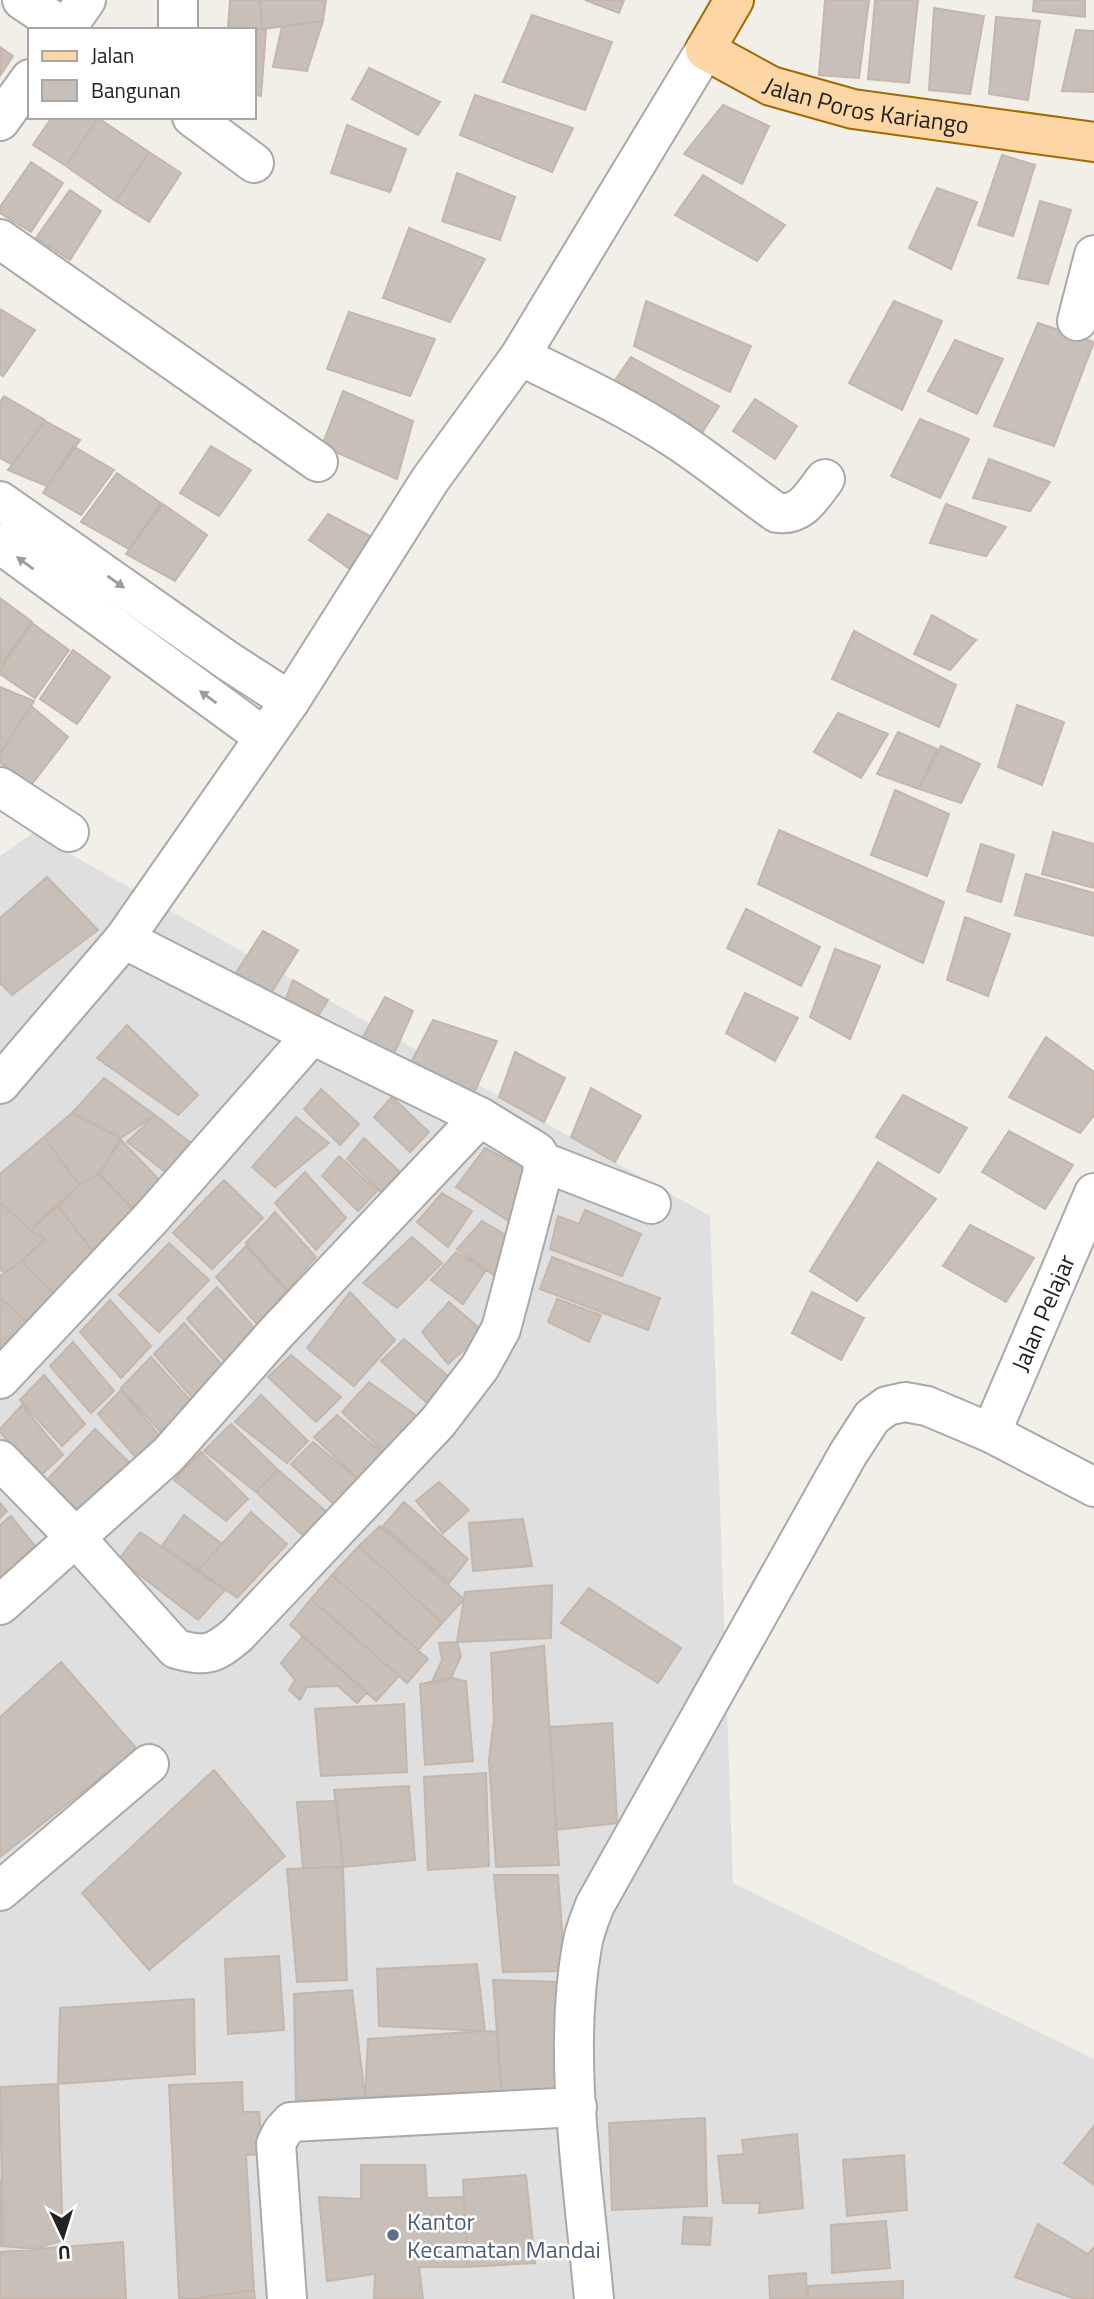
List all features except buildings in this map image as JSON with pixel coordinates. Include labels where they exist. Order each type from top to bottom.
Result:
[{"type":"main road","points":[[705,50],[734,0]]},
{"type":"main road","name":"Jalan Poros Kariango","points":[[705,50],[771,86],[853,109],[1094,142]]},
{"type":"street","points":[[22,0],[71,22]]},
{"type":"street","points":[[178,0],[178,28]]},
{"type":"street","points":[[0,1084],[124,939],[290,701],[430,480],[520,356],[705,50]]},
{"type":"street","points":[[0,121],[28,82]]},
{"type":"street","points":[[195,119],[254,163]]},
{"type":"street","points":[[0,239],[318,462]]},
{"type":"street","points":[[1077,321],[1094,255]]},
{"type":"street","points":[[520,356],[604,397],[675,439],[777,513],[797,512],[825,479]]},
{"type":"street","points":[[0,501],[228,661],[290,701]]},
{"type":"street","points":[[0,544],[264,737]]},
{"type":"street","points":[[0,787],[69,832]]},
{"type":"street","points":[[0,1460],[75,1536],[176,1649],[200,1655],[218,1651],[237,1635],[438,1422],[480,1367],[500,1329],[542,1174],[543,1163],[537,1152],[480,1117],[124,939]]},
{"type":"street","points":[[0,1379],[153,1216],[312,1035]]},
{"type":"street","points":[[0,1605],[168,1455],[276,1333],[480,1117]]},
{"type":"street","points":[[543,1163],[651,1204]]},
{"type":"street","name":"Jalan Pelajar","points":[[991,1433],[1094,1193]]},
{"type":"street","points":[[594,2299],[577,2107],[574,2027],[582,1944],[595,1905],[848,1454],[872,1417],[887,1406],[905,1402],[927,1406],[991,1433],[1094,1487]]},
{"type":"street","points":[[0,1891],[149,1764]]},
{"type":"street","points":[[286,2299],[276,2144],[291,2122],[577,2107]]},
{"type":"shaded area","points":[[33,833],[710,1216],[733,1883],[1094,2059],[1094,2299],[0,2299],[0,856]]},
{"type":"place","name":"Kantor Kecamatan Mandai","points":[[393,2235]]}]
